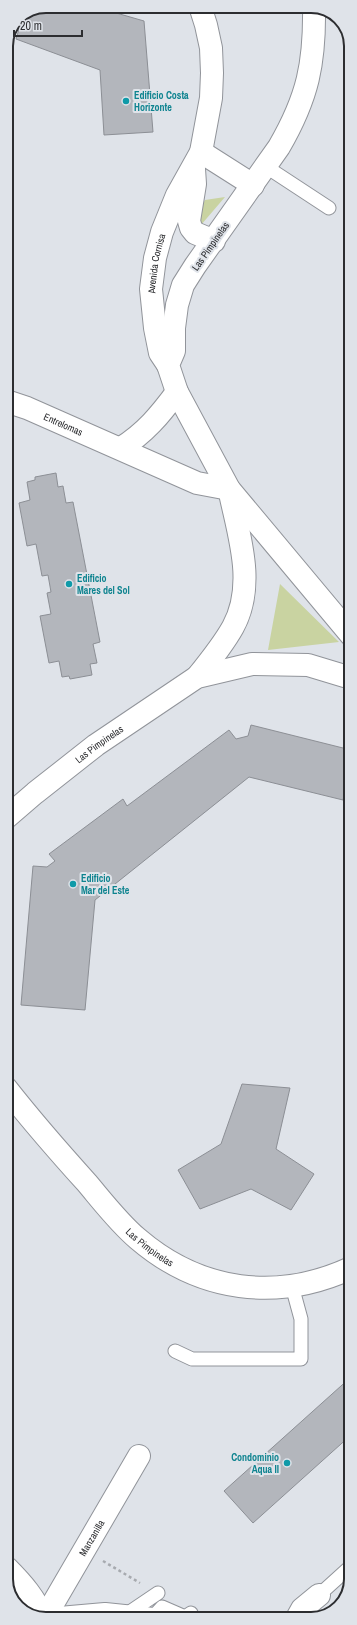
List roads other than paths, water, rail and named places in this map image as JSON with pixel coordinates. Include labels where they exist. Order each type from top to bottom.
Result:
[{"type":"street","name":"Avenida Cornisa","points":[[202,13],[211,48],[211,98],[197,159],[195,184],[189,221],[191,228],[195,233],[214,241]]},
{"type":"street","name":"Las Pimpinelas","points":[[314,13],[313,57],[308,82],[291,126],[279,147],[183,285],[177,305],[174,328],[174,351],[168,365],[177,392],[229,489],[344,627]]},
{"type":"street","name":"Avenida Cornisa","points":[[168,365],[160,353],[155,328],[151,289],[155,258],[162,232],[177,195],[197,159]]},
{"type":"street","points":[[197,159],[253,185]]},
{"type":"street","points":[[121,448],[134,440],[152,424],[177,392]]},
{"type":"street","name":"Entrelomas","points":[[13,403],[121,448],[197,483],[229,489]]},
{"type":"street","name":"Las Pimpinelas","points":[[13,812],[96,745],[197,677],[221,647],[234,626],[240,610],[244,594],[245,577],[244,558],[229,489]]},
{"type":"street","name":"Las Pimpinelas","points":[[197,677],[252,664],[308,665],[344,676]]},
{"type":"street","points":[[13,798],[35,793]]},
{"type":"street","name":"Las Pimpinelas","points":[[13,1096],[67,1161],[136,1238],[154,1253],[174,1265],[195,1275],[217,1282],[254,1288],[292,1286],[329,1277],[344,1271]]},
{"type":"street","name":"Manzanilla","points":[[48,1612],[138,1456]]},
{"type":"street","points":[[13,1574],[37,1602],[41,1611]]},
{"type":"street","points":[[300,1612],[319,1595]]},
{"type":"lane","points":[[266,166],[329,208]]},
{"type":"lane","points":[[175,1351],[192,1359],[300,1359],[301,1319],[292,1286]]},
{"type":"lane","points":[[319,1595],[344,1572]]},
{"type":"lane","points":[[130,1612],[158,1593]]},
{"type":"lane","points":[[158,1612],[162,1607],[174,1612]]},
{"type":"place","name":"Edificio Costa Horizonte","points":[[126,101]]},
{"type":"place","name":"Edificio Mares del Sol","points":[[69,584]]},
{"type":"place","name":"Edificio Mar del Este","points":[[73,884]]},
{"type":"place","name":"Condominio Aqua II","points":[[287,1463]]}]
